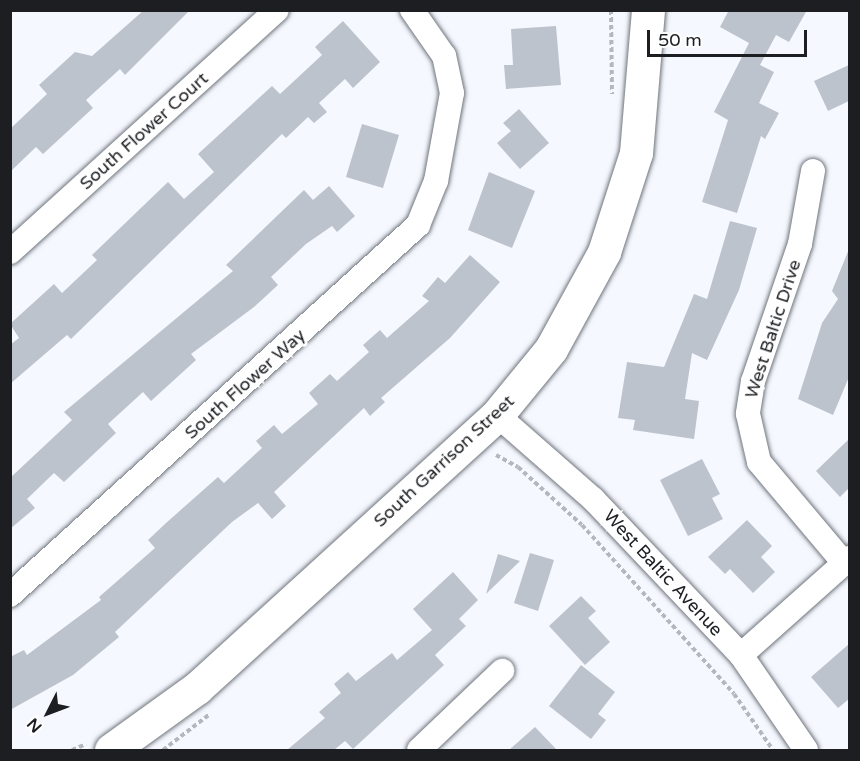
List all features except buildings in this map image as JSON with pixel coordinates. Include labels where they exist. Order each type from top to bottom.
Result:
[{"type":"street","name":"South Flower Court","points":[[10,252],[277,10]]},
{"type":"street","name":"South Flower Way","points":[[10,595],[399,245],[429,202],[444,148],[450,73],[435,39],[412,10]]},
{"type":"street","name":"South Garrison Street","points":[[111,750],[197,688],[497,415],[551,349],[616,222],[643,109],[648,10]]},
{"type":"street","name":"West Baltic Drive","points":[[813,171],[800,244],[753,381],[748,414],[759,462],[847,560]]},
{"type":"street","name":"West Baltic Avenue","points":[[497,415],[593,499],[741,656],[806,750]]},
{"type":"street","points":[[741,656],[847,560]]},
{"type":"street","points":[[419,750],[502,671]]},
{"type":"path","points":[[611,10],[612,97]]},
{"type":"path","points":[[496,455],[518,467],[582,525],[734,694],[773,750]]}]
